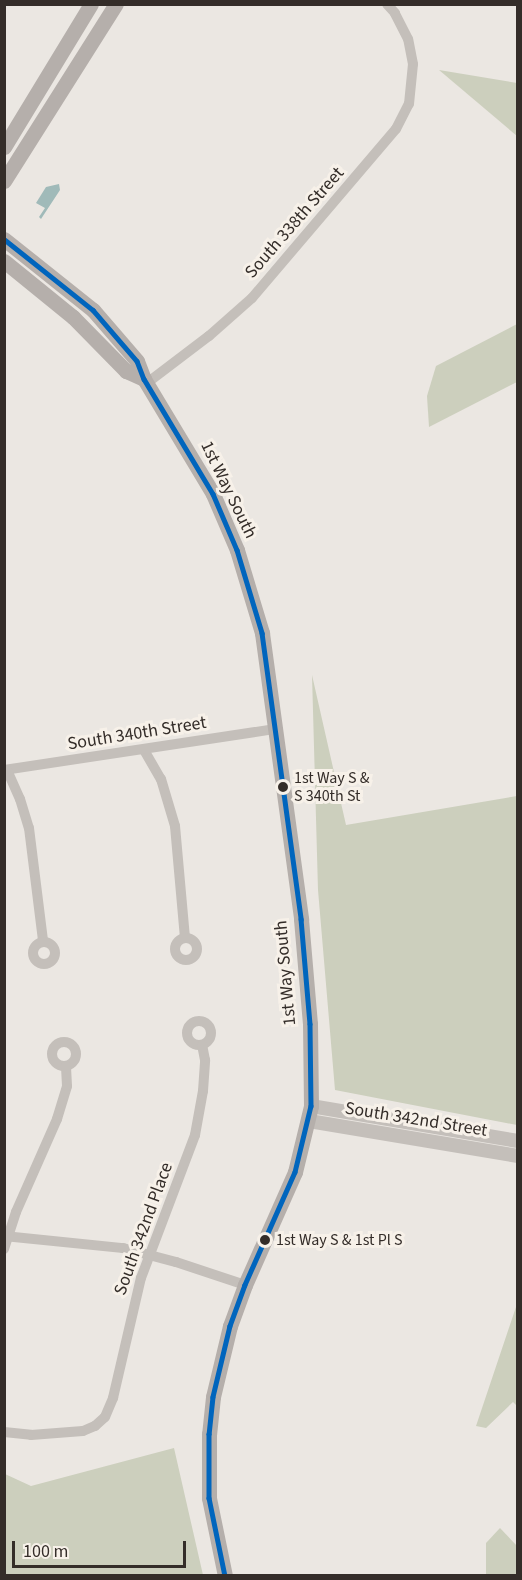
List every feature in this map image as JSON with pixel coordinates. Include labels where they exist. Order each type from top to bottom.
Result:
[{"type":"main road","points":[[4,147],[92,4]]},
{"type":"main road","points":[[4,181],[116,4]]},
{"type":"main road","name":"1st Way South","points":[[4,239],[93,310],[137,361],[145,381],[208,485],[237,550],[262,633],[301,919],[310,1024],[310,1114],[295,1173],[245,1285],[219,1365],[209,1434],[209,1498],[225,1575]]},
{"type":"main road","name":"1st Way South","points":[[4,261],[73,317],[126,371],[145,381]]},
{"type":"street","name":"South 338th Street","points":[[145,381],[209,336],[252,298],[396,129],[409,104],[412,91],[411,49],[403,26],[387,4]]},
{"type":"street","name":"South 340th Street","points":[[6,770],[274,729]]},
{"type":"street","points":[[144,750],[161,779],[175,826],[185,937]]},
{"type":"street","points":[[6,770],[20,799],[29,828],[43,941]]},
{"type":"street","name":"South 342nd Place","points":[[4,1432],[31,1435],[83,1431],[95,1426],[105,1416],[113,1398],[138,1287],[195,1135],[203,1091],[205,1060],[202,1045]]},
{"type":"street","points":[[4,1249],[6,1236],[57,1119],[67,1086],[66,1066]]},
{"type":"street","name":"South 342nd Street","points":[[310,1114],[518,1141]]},
{"type":"street","name":"South 342nd Street","points":[[310,1114],[518,1156]]},
{"type":"street","points":[[6,1236],[98,1245],[150,1254],[245,1285]]},
{"type":"green space","points":[[439,70],[517,83],[517,136]]},
{"type":"green space","points":[[517,324],[517,382],[429,427],[427,396],[436,366]]},
{"type":"green space","points":[[312,675],[346,825],[517,796],[517,1125],[335,1090],[318,890]]},
{"type":"green space","points":[[517,1304],[517,1406],[513,1402],[486,1428],[476,1426]]},
{"type":"green space","points":[[174,1448],[203,1575],[5,1575],[5,1474],[31,1486]]},
{"type":"green space","points":[[500,1528],[517,1546],[517,1575],[486,1575],[486,1543]]},
{"type":"water","points":[[59,184],[60,190],[41,219],[39,217],[45,208],[36,203],[46,187]]},
{"type":"transit line","points":[[4,239],[93,310],[137,361],[144,379],[213,494],[237,550],[262,633],[301,919],[310,1024],[311,1106],[295,1172],[245,1285],[230,1326],[213,1397],[209,1434],[209,1498],[225,1576]]},
{"type":"place","name":"1st Way S & S 340th St","points":[[283,787]]},
{"type":"place","name":"1st Way S & 1st Pl S","points":[[265,1240]]}]
